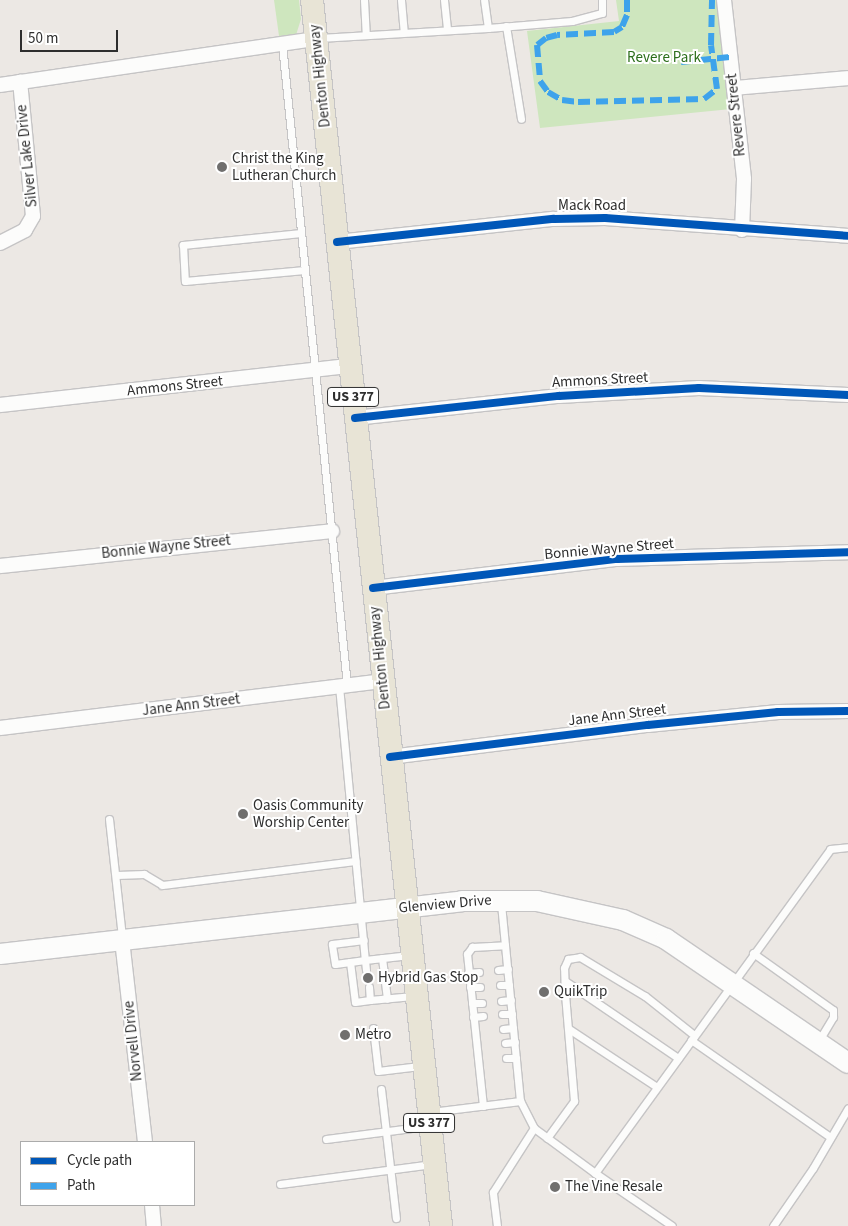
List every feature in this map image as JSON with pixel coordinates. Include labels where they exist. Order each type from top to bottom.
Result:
[{"type":"main road","name":"Denton Highway","points":[[312,0],[390,757],[441,1226]]},
{"type":"main road","name":"Glenview Drive","points":[[0,954],[361,912],[501,899],[576,908],[623,920],[666,939],[848,1063]]},
{"type":"street","name":"Revere Street","points":[[724,0],[744,179],[742,230]]},
{"type":"street","points":[[0,84],[316,39]]},
{"type":"street","points":[[734,88],[848,78]]},
{"type":"street","name":"Silver Lake Drive","points":[[0,243],[25,230],[33,216],[20,82]]},
{"type":"street","name":"Mack Road","points":[[337,242],[597,218],[742,230],[848,236]]},
{"type":"street","name":"Ammons Street","points":[[0,405],[350,366]]},
{"type":"street","name":"Ammons Street","points":[[356,418],[559,396],[699,388],[848,395]]},
{"type":"street","name":"Bonnie Wayne Street","points":[[0,566],[332,531]]},
{"type":"street","name":"Bonnie Wayne Street","points":[[373,588],[617,559],[848,552]]},
{"type":"street","name":"Jane Ann Street","points":[[0,728],[383,681]]},
{"type":"street","name":"Jane Ann Street","points":[[390,757],[648,725],[778,712],[848,711]]},
{"type":"street","name":"Norvell Drive","points":[[122,940],[145,1141]]},
{"type":"street","points":[[152,1206],[154,1226]]},
{"type":"lane","points":[[364,0],[366,33]]},
{"type":"lane","points":[[401,0],[404,32]]},
{"type":"lane","points":[[444,0],[447,30]]},
{"type":"lane","points":[[484,0],[488,28]]},
{"type":"lane","points":[[316,39],[366,33],[488,28],[572,21],[602,13],[602,0]]},
{"type":"lane","points":[[506,26],[521,119]]},
{"type":"lane","points":[[282,44],[332,531],[356,861],[366,970]]},
{"type":"lane","points":[[300,233],[183,245],[185,281],[304,270]]},
{"type":"lane","points":[[109,819],[117,875],[122,940]]},
{"type":"lane","points":[[595,1173],[830,849],[848,847]]},
{"type":"lane","points":[[117,875],[144,874],[162,884],[356,861]]},
{"type":"lane","points":[[501,899],[520,1101],[534,1128],[672,1226]]},
{"type":"lane","points":[[364,940],[332,944],[335,964],[412,955]]},
{"type":"lane","points":[[483,1106],[467,954],[472,947],[505,945]]},
{"type":"lane","points":[[753,954],[833,1010],[833,1017],[818,1043]]},
{"type":"lane","points":[[547,1138],[574,1101],[565,980],[568,959],[580,956],[645,996],[693,1037],[830,1137]]},
{"type":"lane","points":[[382,958],[387,999]]},
{"type":"lane","points":[[350,962],[355,1002],[416,996]]},
{"type":"lane","points":[[498,970],[508,969]]},
{"type":"lane","points":[[468,973],[479,972]]},
{"type":"lane","points":[[565,980],[678,1058]]},
{"type":"lane","points":[[500,986],[509,985]]},
{"type":"lane","points":[[470,987],[480,986]]},
{"type":"lane","points":[[369,987],[370,1000]]},
{"type":"lane","points":[[501,1001],[510,1000]]},
{"type":"lane","points":[[472,1003],[482,1003]]},
{"type":"lane","points":[[502,1014],[512,1014]]},
{"type":"lane","points":[[473,1017],[483,1016]]},
{"type":"lane","points":[[373,1028],[378,1071],[423,1066]]},
{"type":"lane","points":[[503,1029],[513,1028]]},
{"type":"lane","points":[[569,1029],[657,1087]]},
{"type":"lane","points":[[475,1032],[485,1031]]},
{"type":"lane","points":[[505,1043],[514,1042]]},
{"type":"lane","points":[[477,1046],[486,1045]]},
{"type":"lane","points":[[506,1058],[516,1058]]},
{"type":"lane","points":[[478,1061],[487,1060]]},
{"type":"lane","points":[[381,1089],[396,1218]]},
{"type":"lane","points":[[326,1139],[386,1131],[483,1106],[520,1101]]},
{"type":"lane","points":[[773,1226],[848,1108]]},
{"type":"lane","points":[[497,1226],[493,1192],[534,1128]]},
{"type":"lane","points":[[280,1184],[434,1164]]},
{"type":"green space","points":[[274,0],[299,0],[301,19],[296,35],[279,36]]},
{"type":"green space","name":"Revere Park","points":[[616,0],[718,0],[731,109],[540,128],[527,31],[619,21]]},
{"type":"marked path","points":[[627,0],[627,15],[622,27],[614,32],[557,35],[546,38],[537,45],[540,81],[548,92],[562,100],[578,102],[704,99],[717,89],[711,45],[712,0]]},
{"type":"marked path","points":[[681,62],[730,57]]},
{"type":"cycle path","points":[[337,242],[554,219],[605,218],[848,236]]},
{"type":"cycle path","points":[[355,418],[559,396],[699,388],[848,395]]},
{"type":"cycle path","points":[[373,588],[617,559],[848,552]]},
{"type":"cycle path","points":[[390,757],[648,725],[778,712],[848,711]]},
{"type":"place","name":"Christ the King Lutheran Church","points":[[222,167]]},
{"type":"place","name":"Oasis Community Worship Center","points":[[243,814]]},
{"type":"place","name":"Hybrid Gas Stop","points":[[368,978]]},
{"type":"place","name":"QuikTrip","points":[[544,992]]},
{"type":"place","name":"Metro","points":[[345,1035]]},
{"type":"place","name":"The Vine Resale","points":[[555,1187]]}]
